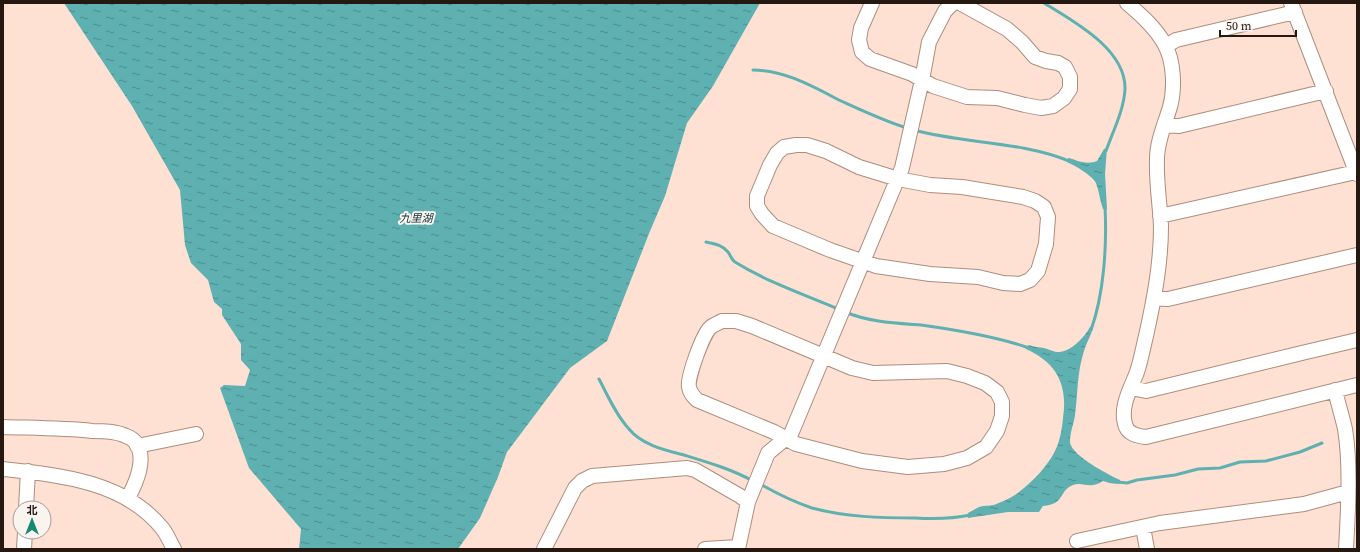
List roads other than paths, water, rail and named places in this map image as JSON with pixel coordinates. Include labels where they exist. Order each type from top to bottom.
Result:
[{"type":"street","points":[[872,3],[861,28],[859,40],[862,52],[870,59],[912,74],[933,86],[967,97],[997,98],[1025,106],[1041,108],[1053,106],[1064,98],[1070,89],[1070,77],[1065,67],[1058,63],[1035,57],[1022,42],[1007,29],[960,3]]},
{"type":"street","points":[[705,549],[738,548],[748,502],[768,453],[791,434],[902,168],[929,42],[945,11],[953,3]]},
{"type":"street","points":[[1127,3],[1154,28],[1166,46],[1172,66],[1174,89],[1160,138],[1157,158],[1160,216],[1160,264],[1138,370],[1126,400],[1125,424],[1130,432],[1137,436],[1146,437],[1357,385]]},
{"type":"street","points":[[1160,216],[1357,173],[1293,8],[1176,40],[1166,46]]},
{"type":"street","points":[[1164,125],[1179,126],[1326,91]]},
{"type":"street","points":[[807,145],[826,151],[859,167],[898,178],[930,185],[962,187],[1023,197],[1035,201],[1044,207],[1048,217],[1046,244],[1038,271],[1030,280],[1020,284],[1003,283],[978,278],[930,274],[876,266],[830,250],[773,226],[756,206],[757,196],[770,165],[777,153],[784,147],[807,145]]},
{"type":"street","points":[[1154,298],[1168,299],[1357,255]]},
{"type":"street","points":[[722,321],[736,321],[752,326],[823,357],[852,368],[872,373],[947,371],[967,376],[985,383],[997,392],[1002,402],[1002,416],[997,431],[986,447],[967,458],[944,464],[908,467],[862,461],[796,444],[774,432],[697,400],[690,392],[688,385],[704,335],[711,326],[722,321]]},
{"type":"street","points":[[1131,388],[1146,391],[1357,340]]},
{"type":"street","points":[[1335,390],[1345,429],[1352,468],[1348,492],[1347,549],[1357,547]]},
{"type":"street","points":[[3,427],[71,429],[110,432],[126,436],[135,442],[140,451],[137,481],[128,498]]},
{"type":"street","points":[[137,446],[196,434]]},
{"type":"street","points":[[544,549],[575,488],[582,481],[592,476],[687,468],[695,470],[748,502]]},
{"type":"street","points":[[3,469],[28,471],[75,480],[108,489],[128,498],[146,511],[163,529],[174,549]]},
{"type":"street","points":[[26,500],[28,471]]},
{"type":"street","points":[[1077,541],[1160,523],[1304,504],[1348,492]]},
{"type":"street","points":[[1143,526],[1148,549]]},
{"type":"water","name":"九里湖","points":[[64,3],[760,3],[713,86],[687,123],[665,196],[607,341],[570,368],[507,452],[480,518],[458,549],[299,549],[301,529],[249,468],[220,388],[224,385],[245,386],[250,370],[241,360],[241,344],[222,315],[222,309],[214,302],[208,280],[191,263],[185,245],[180,190],[132,106]]},
{"type":"water","points":[[1107,148],[1105,174],[1106,210],[1103,209],[1094,180],[1066,160],[1069,158],[1090,163],[1097,161],[1104,149]]},
{"type":"water","points":[[1092,326],[1093,328],[1085,348],[1080,367],[1075,415],[1070,443],[1073,449],[1089,463],[1120,480],[1121,483],[1115,484],[1103,481],[1094,485],[1073,485],[1065,491],[1059,500],[1050,505],[1043,506],[1039,512],[1008,512],[968,518],[968,513],[983,506],[994,505],[1004,501],[1024,488],[1044,468],[1052,457],[1058,443],[1062,426],[1064,406],[1062,385],[1053,368],[1046,361],[1025,347],[1029,345],[1061,352],[1076,344]]},
{"type":"waterway","points":[[1044,3],[1069,18],[1096,38],[1117,61],[1123,75],[1125,89],[1123,105],[1106,151]]},
{"type":"waterway","points":[[753,70],[776,73],[798,80],[839,100],[907,128]]},
{"type":"waterway","points":[[914,130],[933,135],[1012,146],[1050,154],[1069,161]]},
{"type":"waterway","points":[[1091,330],[1099,301],[1104,269],[1105,207]]},
{"type":"waterway","points":[[706,242],[723,248],[735,262],[760,276],[838,309]]},
{"type":"waterway","points":[[845,312],[873,320],[921,325],[976,334],[1029,348]]},
{"type":"waterway","points":[[599,379],[620,418],[634,435],[640,439],[662,449],[728,469],[753,481]]},
{"type":"waterway","points":[[1117,482],[1127,483],[1137,480],[1175,475],[1198,469],[1220,468],[1240,462],[1266,461],[1300,452],[1322,443]]},
{"type":"waterway","points":[[760,484],[805,506],[851,515],[929,519],[970,515]]}]
